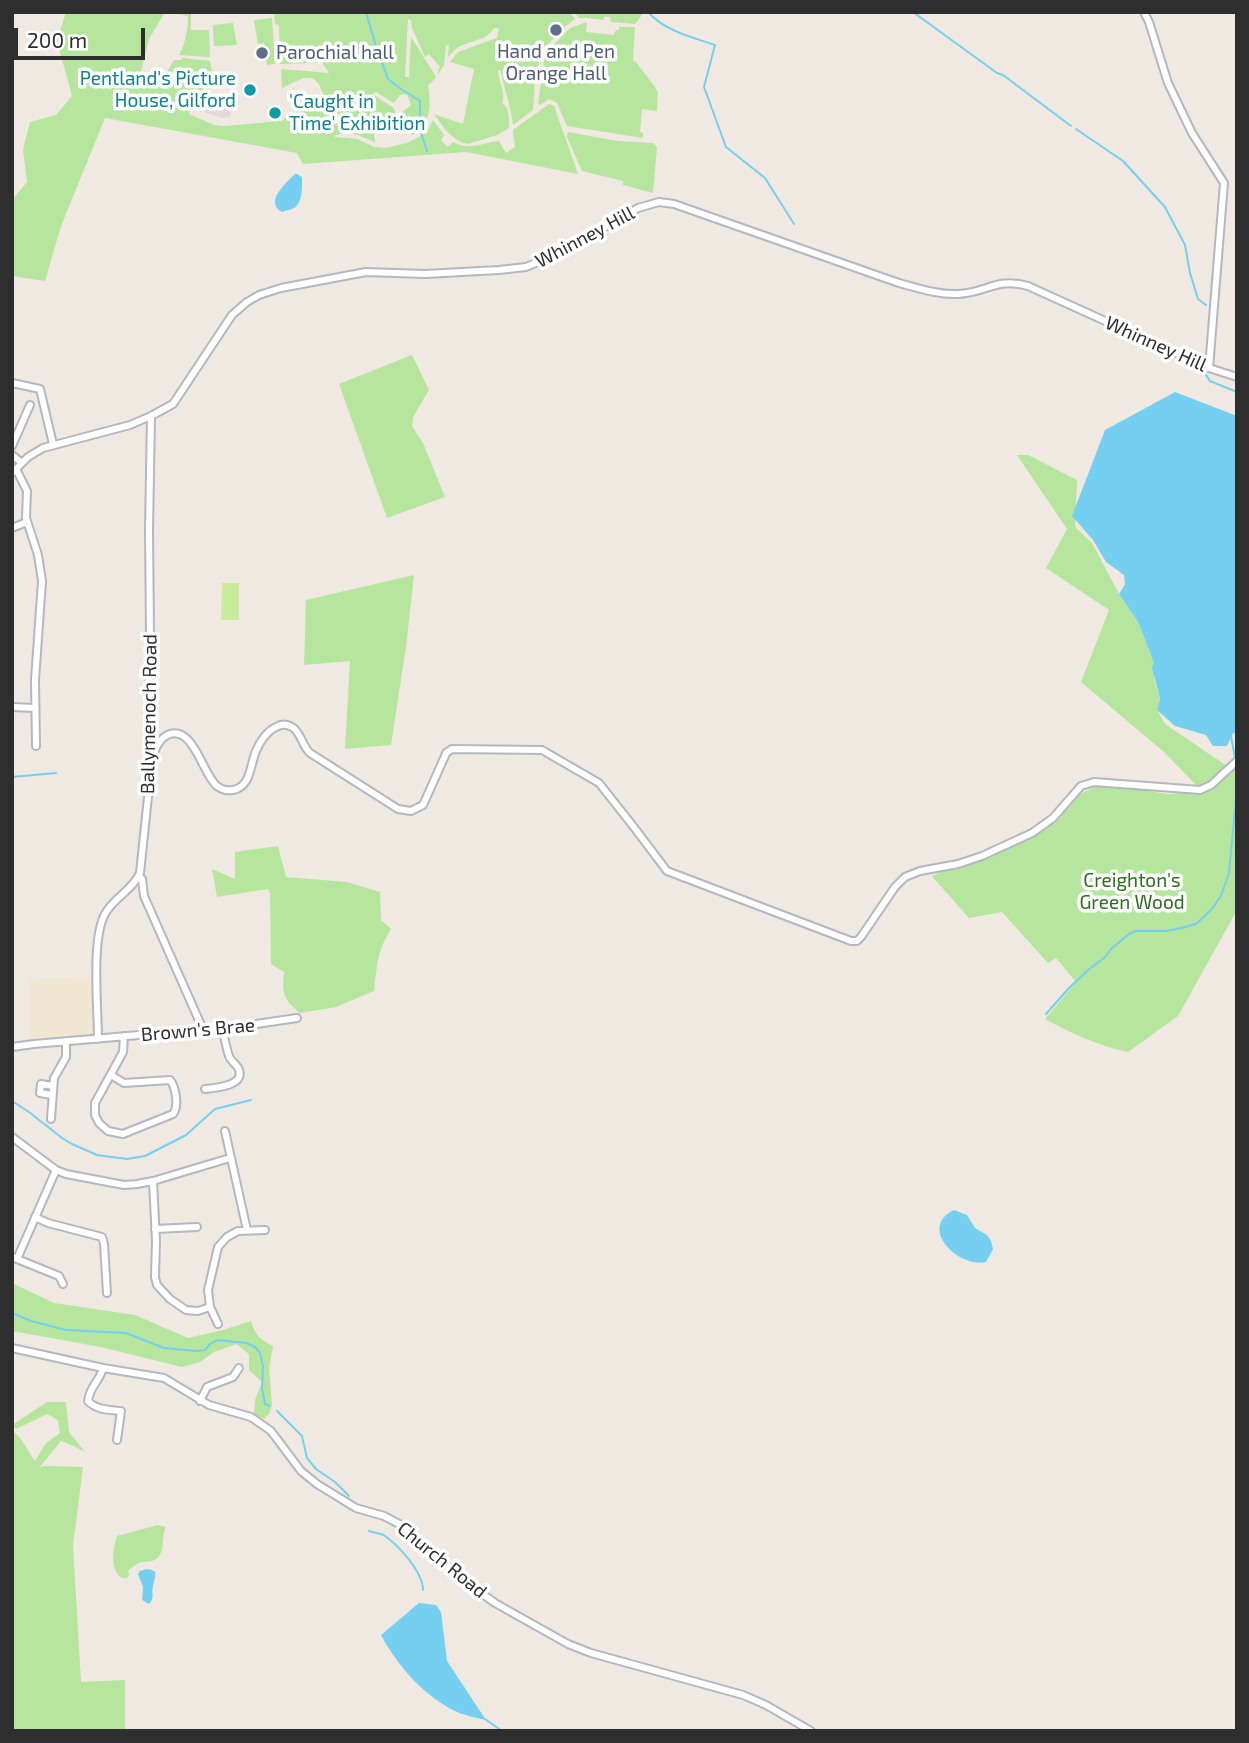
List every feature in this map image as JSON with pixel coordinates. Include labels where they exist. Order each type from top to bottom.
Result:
[{"type":"street","points":[[1144,12],[1168,83],[1192,133],[1224,183],[1209,368]]},
{"type":"street","name":"Whinney Hill","points":[[14,471],[33,453],[53,444],[113,430],[151,416],[173,404],[232,315],[259,295],[281,288],[366,272],[425,274],[526,267],[560,253],[638,208],[659,202],[674,204],[886,279],[935,292],[962,294],[1006,283],[1028,286],[1209,368],[1237,377]]},
{"type":"street","points":[[12,383],[40,389],[53,444]]},
{"type":"street","points":[[12,446],[30,405]]},
{"type":"street","name":"Ballymenoch Road","points":[[139,876],[152,759],[149,755],[151,416]]},
{"type":"street","points":[[12,455],[22,463]]},
{"type":"street","points":[[14,471],[27,491],[27,522],[38,555],[42,581],[35,708],[36,746]]},
{"type":"street","points":[[12,528],[27,522]]},
{"type":"street","points":[[12,706],[35,708]]},
{"type":"street","points":[[152,759],[164,737],[180,734],[190,741],[215,784],[225,790],[236,790],[246,781],[255,753],[264,738],[274,728],[288,725],[297,731],[304,748],[310,753],[398,808],[408,811],[417,809],[425,802],[444,756],[450,750],[542,750],[599,783],[667,872],[852,941],[861,937],[895,887],[905,877],[982,856],[1032,833],[1053,818],[1081,786],[1094,782],[1200,790],[1211,785],[1237,761]]},
{"type":"street","points":[[98,1039],[97,960],[101,923],[108,908],[139,876],[142,878],[144,896],[202,1031]]},
{"type":"street","name":"Brown's Brae","points":[[12,1047],[222,1030],[298,1018]]},
{"type":"street","points":[[205,1089],[229,1085],[239,1075],[239,1069],[229,1056],[222,1030]]},
{"type":"street","points":[[111,1075],[124,1083],[170,1080],[174,1086],[176,1112],[123,1134],[108,1130],[99,1123],[94,1107],[123,1052],[124,1036]]},
{"type":"street","points":[[51,1119],[54,1078],[66,1057],[66,1042]]},
{"type":"street","points":[[52,1096],[40,1093],[41,1084],[53,1086]]},
{"type":"street","points":[[225,1131],[247,1230]]},
{"type":"street","points":[[14,1141],[66,1174],[124,1185],[153,1181],[230,1158]]},
{"type":"street","points":[[56,1170],[15,1258],[59,1276],[63,1284]]},
{"type":"street","points":[[153,1181],[155,1278],[159,1289],[186,1310],[198,1311],[210,1307]]},
{"type":"street","points":[[35,1217],[103,1238],[107,1293]]},
{"type":"street","points":[[155,1229],[197,1227]]},
{"type":"street","points":[[218,1324],[210,1307],[208,1286],[218,1247],[231,1235],[247,1230],[265,1230]]},
{"type":"street","name":"Church Road","points":[[12,1348],[164,1378],[216,1409],[244,1414],[259,1421],[276,1436],[308,1477],[351,1506],[384,1516],[403,1526],[479,1592],[524,1620],[591,1653],[743,1695],[811,1731]]},
{"type":"street","points":[[103,1368],[100,1378],[91,1387],[88,1399],[92,1405],[121,1412],[117,1440]]},
{"type":"street","points":[[200,1401],[207,1387],[233,1377],[239,1368]]},
{"type":"shaded area","points":[[215,96],[226,99],[230,117],[222,118],[204,112]]},
{"type":"shaded area","points":[[94,977],[96,1032],[92,1037],[30,1041],[30,979]]},
{"type":"green space","points":[[66,12],[165,12],[149,39],[141,71],[163,79],[174,60],[182,58],[210,61],[215,86],[210,89],[203,84],[201,86],[204,88],[195,105],[191,105],[189,114],[214,125],[225,126],[282,121],[292,113],[305,109],[332,109],[331,105],[326,103],[319,85],[311,78],[282,88],[281,69],[329,73],[321,61],[280,64],[279,25],[275,24],[274,12],[571,12],[575,19],[562,29],[557,26],[553,31],[557,35],[542,51],[535,79],[533,110],[513,125],[501,71],[498,70],[502,103],[508,111],[509,128],[497,135],[468,144],[462,142],[448,133],[434,114],[463,124],[474,69],[450,62],[458,52],[497,38],[499,28],[494,28],[487,36],[462,45],[448,57],[449,45],[446,45],[444,65],[438,75],[440,67],[429,54],[425,57],[411,20],[408,19],[405,77],[409,77],[411,37],[436,78],[428,85],[430,107],[424,124],[413,135],[405,126],[400,114],[411,105],[407,94],[400,95],[394,103],[376,92],[372,94],[394,108],[400,130],[374,134],[375,142],[346,133],[346,123],[341,123],[341,134],[335,137],[357,139],[374,147],[386,148],[417,138],[427,131],[433,120],[444,135],[441,140],[448,147],[453,142],[470,146],[499,141],[506,153],[515,147],[513,130],[549,104],[554,106],[578,174],[466,152],[303,164],[297,153],[105,118],[61,226],[45,281],[12,276],[12,200],[27,182],[23,150],[30,122],[56,115],[72,96],[57,41]]},
{"type":"green space","points":[[171,12],[191,12],[191,30],[209,30],[210,57],[179,55],[186,35],[188,14],[187,16]]},
{"type":"green space","points":[[574,12],[644,12],[635,24],[611,22],[610,17],[604,17],[604,20],[579,18]]},
{"type":"green space","points":[[272,18],[275,64],[267,65],[264,43],[258,44],[254,20]]},
{"type":"green space","points":[[587,22],[586,32],[614,35],[619,27],[635,27],[633,61],[658,93],[657,111],[642,109],[640,132],[643,133],[643,138],[567,126],[557,103],[549,99],[538,104],[545,54],[570,28]]},
{"type":"green space","points":[[233,23],[237,45],[214,46],[213,25]]},
{"type":"green space","points":[[568,132],[617,141],[653,143],[657,147],[653,193],[623,185],[623,181],[582,171],[567,137]]},
{"type":"green space","points":[[412,355],[429,390],[413,417],[412,426],[423,443],[445,497],[387,518],[339,384]]},
{"type":"green space","name":"Creighton's Green Wood","points":[[1017,455],[1028,455],[1077,480],[1075,527],[1092,543],[1119,594],[1138,622],[1154,663],[1154,680],[1160,699],[1157,710],[1165,724],[1230,768],[1237,765],[1237,910],[1178,1016],[1128,1052],[1085,1038],[1045,1019],[1076,982],[1056,958],[1048,963],[1002,912],[969,918],[932,876],[983,860],[1036,834],[1059,817],[1073,798],[1096,786],[1168,794],[1203,792],[1164,752],[1081,682],[1109,610],[1046,568],[1067,529]]},
{"type":"green space","points":[[414,575],[391,745],[345,749],[350,661],[304,665],[306,600]]},
{"type":"green space","points":[[222,583],[239,583],[239,620],[221,620]]},
{"type":"green space","points":[[278,846],[286,877],[347,882],[380,892],[381,920],[391,929],[380,952],[374,991],[336,1007],[300,1013],[285,996],[284,972],[271,964],[268,889],[217,897],[212,869],[235,879],[235,852]]},
{"type":"green space","points":[[12,1283],[54,1303],[135,1315],[188,1338],[251,1321],[259,1336],[273,1346],[269,1369],[272,1405],[269,1414],[264,1419],[254,1414],[255,1400],[262,1382],[249,1370],[249,1354],[236,1344],[214,1352],[200,1362],[182,1367],[101,1347],[12,1331]]},
{"type":"green space","points":[[47,1402],[66,1402],[69,1432],[85,1452],[61,1441],[39,1468],[83,1467],[73,1545],[81,1682],[125,1680],[125,1731],[12,1731],[12,1430],[35,1461],[46,1443],[60,1433],[58,1420],[47,1414],[16,1429],[12,1425]]},
{"type":"green space","points":[[158,1525],[166,1527],[159,1556],[135,1565],[128,1571],[126,1579],[120,1577],[114,1563],[117,1536]]},
{"type":"water","points":[[295,174],[302,177],[300,198],[297,206],[282,212],[277,208],[276,198]]},
{"type":"water","points":[[1175,392],[1237,416],[1237,734],[1233,733],[1227,746],[1213,746],[1206,735],[1175,726],[1157,710],[1160,699],[1152,668],[1154,663],[1138,622],[1119,594],[1125,584],[1124,575],[1106,562],[1093,540],[1072,516],[1105,430]]},
{"type":"water","points":[[954,1210],[967,1215],[975,1228],[987,1235],[991,1241],[993,1249],[986,1262],[964,1259],[946,1245],[940,1226],[944,1217]]},
{"type":"water","points":[[147,1569],[155,1572],[149,1604],[142,1600],[143,1587],[138,1574]]},
{"type":"water","points":[[419,1603],[436,1605],[441,1612],[447,1661],[486,1720],[459,1713],[435,1699],[404,1670],[381,1635]]},
{"type":"waterway","points":[[366,12],[388,79],[420,101],[420,130],[427,151]]},
{"type":"waterway","points":[[648,12],[670,29],[715,45],[704,87],[726,147],[765,178],[794,224]]},
{"type":"waterway","points":[[913,12],[1071,126]]},
{"type":"waterway","points":[[1076,129],[1123,161],[1165,207],[1185,245],[1198,299],[1206,305]]},
{"type":"waterway","points":[[1204,372],[1210,381],[1237,392]]},
{"type":"waterway","points":[[1231,736],[1235,758]]},
{"type":"waterway","points":[[12,777],[56,773]]},
{"type":"waterway","points":[[1046,1014],[1069,988],[1129,934],[1136,931],[1167,931],[1196,924],[1211,910],[1221,896],[1229,873],[1237,788]]},
{"type":"waterway","points":[[12,1101],[72,1144],[97,1155],[127,1159],[145,1156],[186,1135],[215,1109],[251,1100]]},
{"type":"waterway","points":[[12,1313],[66,1330],[126,1333],[164,1348],[197,1351],[205,1350],[217,1340],[247,1343],[260,1353],[263,1366],[262,1388],[265,1404],[269,1406]]},
{"type":"waterway","points":[[277,1411],[302,1436],[307,1458],[316,1469],[349,1496]]},
{"type":"waterway","points":[[369,1531],[382,1534],[397,1546],[415,1568],[423,1590]]},
{"type":"waterway","points":[[485,1719],[502,1731]]},
{"type":"place","name":"Hand and Pen Orange Hall","points":[[556,30]]},
{"type":"place","name":"Parochial hall","points":[[262,53]]},
{"type":"place","name":"Pentland's Picture House, Gilford","points":[[250,90]]},
{"type":"place","name":"'Caught in Time' Exhibition","points":[[275,113]]}]
